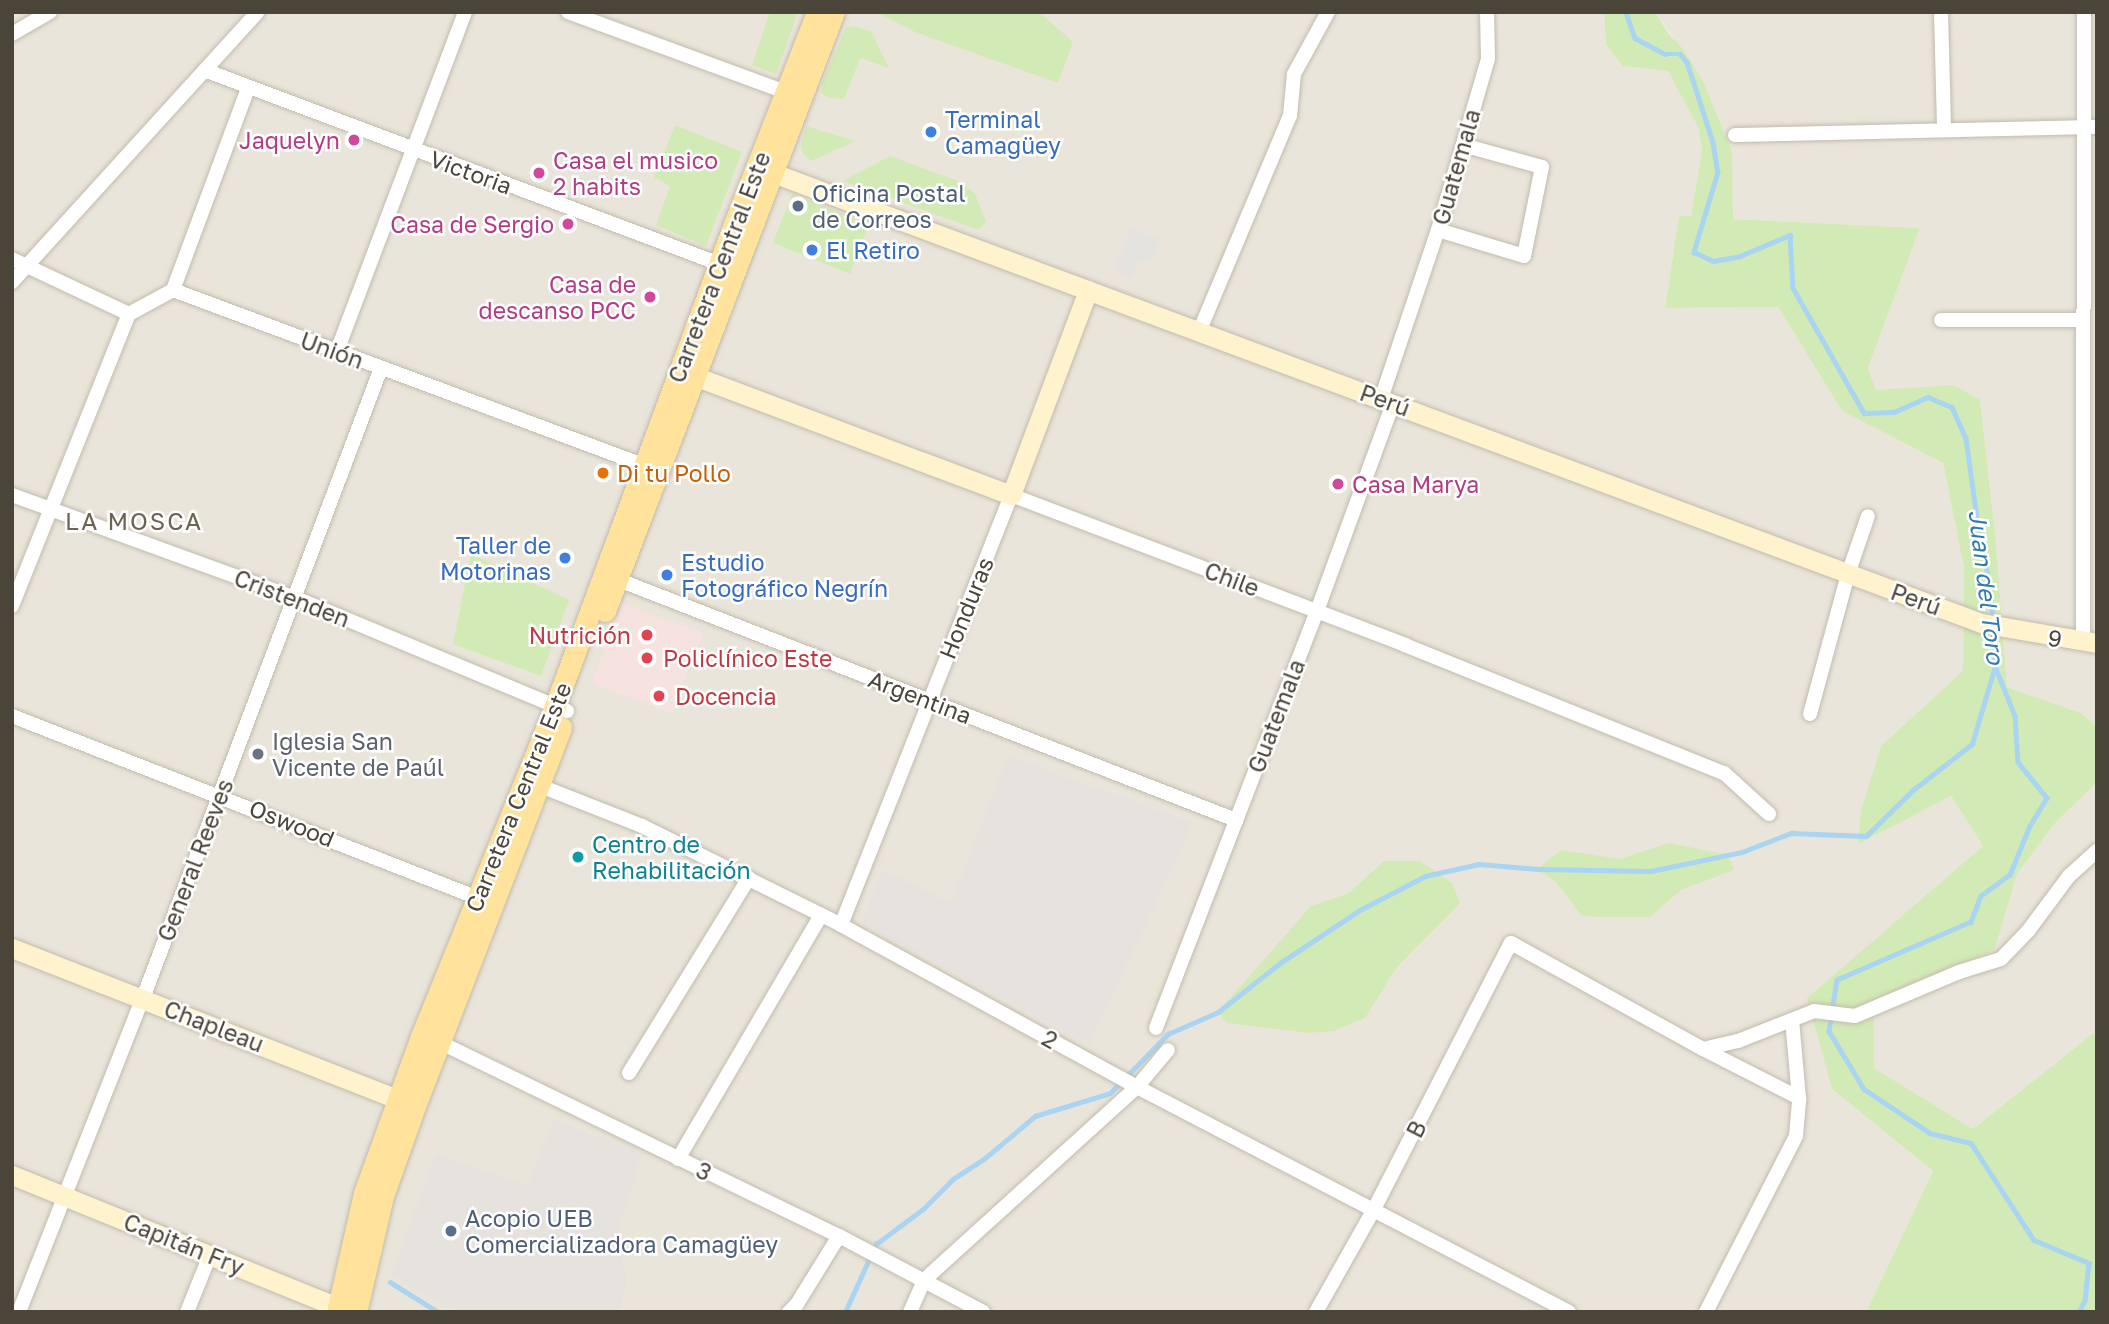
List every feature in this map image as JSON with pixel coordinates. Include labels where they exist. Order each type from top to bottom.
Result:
[{"type":"main road","name":"Carretera Central Este","points":[[774,173],[785,92],[817,12]]},
{"type":"main road","name":"Carretera Central Este","points":[[347,1310],[364,1193],[407,1102],[561,708],[728,268],[774,173],[834,12]]},
{"type":"street","points":[[12,34],[50,12]]},
{"type":"street","points":[[12,282],[258,12]]},
{"type":"street","points":[[337,351],[465,12]]},
{"type":"street","points":[[568,12],[785,92]]},
{"type":"street","points":[[1199,332],[1290,116],[1294,74],[1328,12]]},
{"type":"street","name":"Guatemala","points":[[1156,1028],[1317,611],[1387,401],[1488,59],[1487,12]]},
{"type":"street","points":[[1941,12],[1944,130]]},
{"type":"street","points":[[2084,12],[2090,128],[2083,320],[2090,643]]},
{"type":"street","name":"Victoria","points":[[206,71],[728,268]]},
{"type":"street","points":[[12,606],[129,314],[173,290],[248,88]]},
{"type":"street","points":[[1735,135],[2090,128]]},
{"type":"street","points":[[1438,230],[1524,256],[1542,167],[1463,145]]},
{"type":"street","name":"Perú","points":[[774,173],[1848,574],[1981,623],[2014,631]]},
{"type":"street","points":[[12,259],[129,314]]},
{"type":"street","name":"Unión","points":[[173,290],[652,469]]},
{"type":"street","name":"Honduras","points":[[841,925],[928,700],[1012,495],[1088,290]]},
{"type":"street","points":[[1941,320],[2083,320]]},
{"type":"street","name":"General Reeves","points":[[19,1312],[143,998],[381,368]]},
{"type":"street","name":"Chile","points":[[689,373],[1317,611],[1724,773],[1769,814]]},
{"type":"street","name":"Cristenden","points":[[12,495],[293,597],[561,708]]},
{"type":"street","points":[[1810,714],[1848,574],[1868,516]]},
{"type":"street","name":"Argentina","points":[[610,577],[1236,820]]},
{"type":"street","name":"9","points":[[2014,631],[2090,643]]},
{"type":"street","name":"Oswood","points":[[12,716],[220,795],[485,901]]},
{"type":"street","name":"2","points":[[532,783],[642,826],[749,878],[1373,1212],[1569,1312]]},
{"type":"street","points":[[1703,1048],[1738,1041],[1824,1011],[1855,1016],[1959,972],[2001,960],[2028,931],[2069,876],[2097,851]]},
{"type":"street","points":[[629,1073],[749,878]]},
{"type":"street","points":[[678,1159],[821,915]]},
{"type":"street","name":"B","points":[[1316,1312],[1373,1212],[1511,943],[1703,1048]]},
{"type":"street","name":"Chapleau","points":[[12,948],[407,1102]]},
{"type":"street","points":[[1706,1312],[1796,1136],[1799,1098],[1793,1020]]},
{"type":"street","name":"3","points":[[430,1038],[839,1236],[983,1312]]},
{"type":"street","points":[[1703,1048],[1799,1098]]},
{"type":"street","points":[[910,1312],[923,1280],[1137,1087],[1168,1050]]},
{"type":"street","name":"Capitán Fry","points":[[12,1175],[347,1310]]},
{"type":"street","points":[[789,1312],[797,1304],[839,1236]]},
{"type":"street","points":[[187,1312],[211,1255]]},
{"type":"shaded area","points":[[12,12],[1604,12],[1606,45],[1624,66],[1668,70],[1698,127],[1702,150],[1691,217],[1679,216],[1665,308],[1778,307],[1842,411],[1943,463],[1964,569],[1963,672],[1881,746],[1858,843],[1951,796],[1983,846],[1808,998],[1832,1089],[1933,1171],[1866,1312],[12,1312]]},
{"type":"shaded area","points":[[1655,12],[2097,12],[2097,727],[2081,713],[2007,687],[1996,544],[1980,400],[1898,390],[1876,390],[1868,368],[1920,228],[1732,219],[1732,151],[1704,83]]},
{"type":"shaded area","points":[[1132,228],[1160,240],[1151,259],[1138,262],[1132,278],[1114,270]]},
{"type":"shaded area","name":"Policlínico Este","points":[[621,603],[703,633],[671,713],[592,683]]},
{"type":"shaded area","points":[[1008,756],[1193,823],[1089,1044],[862,923],[882,870],[951,903]]},
{"type":"shaded area","points":[[2097,782],[2097,1030],[1973,1129],[1874,1068],[1874,1009],[1995,949],[2017,874],[2055,823]]},
{"type":"shaded area","name":"Acopio UEB Comercializadora Camagüey","points":[[554,1120],[642,1153],[616,1237],[627,1279],[620,1312],[456,1312],[391,1275],[436,1154],[527,1186]]},
{"type":"green space","points":[[770,12],[798,12],[776,74],[752,65]]},
{"type":"green space","points":[[876,12],[1039,12],[1073,42],[1058,83],[915,32]]},
{"type":"green space","points":[[1604,12],[1655,12],[1669,34],[1683,49],[1704,83],[1732,151],[1733,219],[1920,228],[1868,368],[1876,390],[1954,385],[1980,400],[1996,544],[2007,687],[2081,713],[2097,727],[2097,782],[2055,823],[2017,874],[1995,949],[1874,1009],[1874,1068],[1973,1129],[2097,1030],[2097,1312],[1866,1312],[1933,1171],[1832,1089],[1807,998],[1983,846],[1951,796],[1858,844],[1861,811],[1881,746],[1963,671],[1964,569],[1943,463],[1842,411],[1778,307],[1665,308],[1679,216],[1691,216],[1702,150],[1698,127],[1668,71],[1623,66],[1606,45]]},
{"type":"green space","points":[[852,26],[871,31],[889,68],[860,58],[844,99],[829,98],[821,93],[822,83],[846,28]]},
{"type":"green space","points":[[675,125],[742,152],[706,246],[656,225],[670,186],[654,177]]},
{"type":"green space","points":[[806,126],[855,141],[812,161],[803,154],[801,146]]},
{"type":"green space","points":[[890,156],[961,182],[975,194],[986,222],[978,230],[843,181]]},
{"type":"green space","points":[[792,194],[869,224],[850,274],[773,243]]},
{"type":"green space","points":[[471,554],[569,600],[541,676],[453,644]]},
{"type":"green space","points":[[1669,843],[1728,855],[1734,870],[1681,890],[1650,917],[1598,917],[1581,915],[1556,882],[1537,869],[1561,850],[1620,859]]},
{"type":"green space","points":[[1384,861],[1420,861],[1452,883],[1460,903],[1396,968],[1365,1018],[1334,1031],[1308,1033],[1227,1023],[1218,1012],[1310,907],[1349,893]]},
{"type":"waterway","name":"Juan del Toro","points":[[1626,12],[1635,38],[1665,54],[1680,54],[1687,62],[1713,142],[1718,172],[1694,252],[1713,261],[1740,256],[1790,235],[1793,288],[1864,413],[1894,412],[1928,397],[1952,407],[1966,438],[1993,618]]},
{"type":"waterway","name":"Juan del Toro","points":[[1993,630],[1995,666],[2015,716],[2018,762],[2047,798],[2030,826],[2010,875],[1981,896],[1971,922],[1837,980],[1829,1031],[1864,1089],[1930,1133],[1971,1143],[2034,1240],[2089,1263],[2085,1301],[2079,1312]]},
{"type":"waterway","points":[[845,1312],[876,1244],[923,1209],[953,1179],[984,1159],[1035,1116],[1110,1093],[1168,1034],[1218,1012],[1280,963],[1360,910],[1425,876],[1479,864],[1537,869],[1651,871],[1742,852],[1791,833],[1866,836],[1913,790],[1972,744],[1995,666]]},
{"type":"waterway","points":[[390,1282],[438,1312]]},
{"type":"place","name":"Terminal Camagüey","points":[[931,132]]},
{"type":"place","name":"Jaquelyn","points":[[354,140]]},
{"type":"place","name":"Casa el musico 2 habits","points":[[539,173]]},
{"type":"place","name":"Oficina Postal de Correos","points":[[798,206]]},
{"type":"place","name":"Casa de Sergio","points":[[568,224]]},
{"type":"place","name":"El Retiro","points":[[812,250]]},
{"type":"place","name":"Casa de descanso PCC","points":[[650,297]]},
{"type":"place","name":"Di tu Pollo","points":[[603,473]]},
{"type":"place","name":"Casa Marya","points":[[1338,484]]},
{"type":"place","name":"Taller de Motorinas","points":[[565,558]]},
{"type":"place","name":"Estudio Fotográfico Negrín","points":[[667,575]]},
{"type":"place","name":"Nutrición","points":[[647,635]]},
{"type":"place","name":"Policlínico Este","points":[[647,658]]},
{"type":"place","name":"Docencia","points":[[659,696]]},
{"type":"place","name":"Iglesia San Vicente de Paúl","points":[[258,754]]},
{"type":"place","name":"Centro de Rehabilitación","points":[[578,857]]},
{"type":"place","name":"Acopio UEB Comercializadora Camagüey","points":[[451,1231]]},
{"type":"district","name":"LA MOSCA","points":[[134,521]]}]
